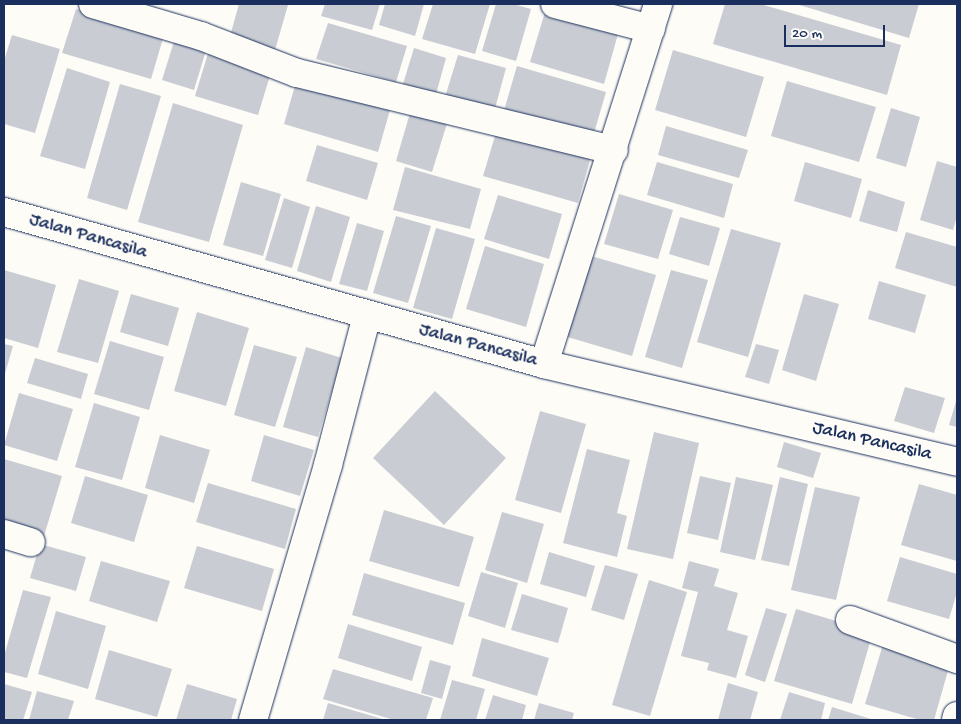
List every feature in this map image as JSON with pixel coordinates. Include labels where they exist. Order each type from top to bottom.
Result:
[{"type":"street","points":[[93,4],[200,36],[298,73],[614,150]]},
{"type":"street","points":[[544,364],[614,150],[654,16],[555,4]]},
{"type":"street","name":"Jalan Pancasila","points":[[4,212],[544,364],[957,462]]},
{"type":"street","points":[[253,720],[328,465],[367,315]]},
{"type":"street","points":[[4,534],[31,542]]},
{"type":"street","points":[[850,620],[957,659]]},
{"type":"street","points":[[956,720],[957,716]]},
{"type":"building","points":[[239,4],[288,5],[275,50],[230,36]]},
{"type":"building","points":[[325,4],[380,4],[372,30],[321,16]]},
{"type":"building","points":[[385,4],[424,4],[415,36],[379,25]]},
{"type":"building","points":[[433,4],[490,4],[475,54],[422,39]]},
{"type":"building","points":[[496,4],[513,4],[531,9],[516,61],[482,51]]},
{"type":"building","points":[[725,4],[760,4],[901,45],[887,95],[713,44]]},
{"type":"building","points":[[796,4],[919,4],[909,38]]},
{"type":"building","points":[[76,9],[164,35],[151,79],[62,53]]},
{"type":"building","points":[[545,12],[618,34],[604,84],[530,62]]},
{"type":"building","points":[[328,23],[407,46],[396,82],[316,59]]},
{"type":"building","points":[[12,35],[60,49],[35,133],[4,124],[4,61]]},
{"type":"building","points":[[176,35],[208,44],[194,90],[162,80]]},
{"type":"building","points":[[414,48],[446,58],[436,94],[403,84]]},
{"type":"building","points":[[209,50],[272,69],[258,115],[195,96]]},
{"type":"building","points":[[673,50],[764,77],[746,137],[655,110]]},
{"type":"building","points":[[458,55],[506,68],[494,112],[445,97]]},
{"type":"building","points":[[517,66],[606,92],[592,140],[503,114]]},
{"type":"building","points":[[67,68],[110,82],[85,169],[40,156]]},
{"type":"building","points":[[787,81],[876,107],[859,162],[771,136]]},
{"type":"building","points":[[296,82],[390,110],[378,152],[284,124]]},
{"type":"building","points":[[120,84],[161,96],[127,210],[87,198]]},
{"type":"building","points":[[173,103],[243,125],[209,242],[138,222]]},
{"type":"building","points":[[412,106],[449,117],[432,172],[396,161]]},
{"type":"building","points":[[891,108],[920,117],[906,167],[876,158]]},
{"type":"building","points":[[498,126],[592,153],[578,203],[483,176]]},
{"type":"building","points":[[666,126],[748,150],[739,178],[658,155]]},
{"type":"building","points":[[317,145],[378,163],[367,200],[306,181]]},
{"type":"building","points":[[937,161],[957,167],[957,216],[953,230],[920,220]]},
{"type":"building","points":[[657,162],[733,184],[724,218],[647,195]]},
{"type":"building","points":[[805,162],[862,179],[851,218],[794,201]]},
{"type":"building","points":[[405,167],[481,189],[470,229],[393,210]]},
{"type":"building","points":[[241,182],[281,194],[263,256],[223,245]]},
{"type":"building","points":[[868,190],[905,202],[897,232],[859,221]]},
{"type":"building","points":[[619,194],[673,210],[658,259],[604,244]]},
{"type":"building","points":[[498,195],[562,214],[549,259],[484,239]]},
{"type":"building","points":[[284,198],[310,207],[292,268],[265,260]]},
{"type":"building","points":[[316,206],[350,217],[331,282],[297,271]]},
{"type":"building","points":[[396,216],[431,226],[408,303],[373,293]]},
{"type":"building","points":[[680,217],[720,228],[709,266],[669,254]]},
{"type":"building","points":[[357,223],[384,231],[367,291],[339,284]]},
{"type":"building","points":[[436,228],[475,239],[452,319],[413,308]]},
{"type":"building","points":[[731,229],[781,243],[748,357],[697,342]]},
{"type":"building","points":[[906,232],[957,247],[957,287],[895,268]]},
{"type":"building","points":[[485,246],[544,264],[526,327],[466,309]]},
{"type":"building","points":[[588,255],[656,275],[632,356],[564,336]]},
{"type":"building","points":[[4,270],[56,285],[38,348],[4,338]]},
{"type":"building","points":[[671,270],[708,280],[682,368],[645,357]]},
{"type":"building","points":[[79,279],[119,291],[98,363],[57,352]]},
{"type":"building","points":[[879,281],[926,295],[915,333],[868,319]]},
{"type":"building","points":[[131,294],[179,308],[168,346],[120,332]]},
{"type":"building","points":[[804,294],[839,304],[816,381],[782,370]]},
{"type":"building","points":[[197,312],[249,328],[226,406],[174,391]]},
{"type":"building","points":[[110,341],[164,357],[149,410],[94,394]]},
{"type":"building","points":[[4,344],[13,346],[4,377]]},
{"type":"building","points":[[756,344],[779,350],[769,384],[745,377]]},
{"type":"building","points":[[254,345],[297,357],[275,427],[234,415]]},
{"type":"building","points":[[306,347],[342,358],[318,437],[283,427]]},
{"type":"building","points":[[35,358],[88,374],[81,399],[27,383]]},
{"type":"building","points":[[905,387],[945,398],[934,433],[894,421]]},
{"type":"building","points":[[435,391],[506,458],[444,525],[373,458]]},
{"type":"building","points":[[19,393],[73,409],[57,461],[4,445]]},
{"type":"building","points":[[957,398],[957,427],[949,425]]},
{"type":"building","points":[[94,403],[140,417],[122,480],[75,467]]},
{"type":"building","points":[[540,411],[586,424],[561,513],[515,500]]},
{"type":"building","points":[[654,432],[699,443],[673,559],[627,549]]},
{"type":"building","points":[[160,435],[210,450],[194,503],[145,488]]},
{"type":"building","points":[[264,435],[314,450],[300,496],[251,481]]},
{"type":"building","points":[[784,442],[821,453],[813,478],[777,467]]},
{"type":"building","points":[[587,449],[630,460],[617,513],[627,516],[617,557],[563,543]]},
{"type":"building","points":[[4,459],[62,476],[44,536],[4,524]]},
{"type":"building","points":[[85,476],[148,495],[134,542],[71,523]]},
{"type":"building","points":[[700,476],[731,483],[718,540],[687,533]]},
{"type":"building","points":[[736,477],[773,485],[755,560],[720,552]]},
{"type":"building","points":[[780,477],[808,484],[789,566],[761,560]]},
{"type":"building","points":[[208,483],[296,509],[285,549],[196,522]]},
{"type":"building","points":[[919,484],[957,495],[957,561],[901,545]]},
{"type":"building","points":[[815,487],[860,497],[836,600],[791,590]]},
{"type":"building","points":[[384,510],[474,537],[459,587],[369,561]]},
{"type":"building","points":[[502,512],[544,524],[527,583],[485,570]]},
{"type":"building","points":[[40,544],[86,557],[76,591],[30,578]]},
{"type":"building","points":[[197,546],[274,569],[262,611],[184,588]]},
{"type":"building","points":[[549,552],[595,566],[586,597],[540,584]]},
{"type":"building","points":[[900,557],[957,574],[957,592],[949,619],[887,601]]},
{"type":"building","points":[[101,561],[170,581],[157,622],[89,601]]},
{"type":"building","points":[[689,561],[719,569],[714,586],[738,593],[727,630],[748,636],[736,678],[707,670],[709,663],[681,656],[698,592],[682,588]]},
{"type":"building","points":[[605,565],[638,574],[624,620],[591,610]]},
{"type":"building","points":[[481,572],[518,583],[505,628],[468,616]]},
{"type":"building","points":[[364,573],[465,603],[453,645],[352,615]]},
{"type":"building","points":[[649,580],[687,592],[650,716],[612,705]]},
{"type":"building","points":[[23,590],[51,597],[27,678],[4,672],[4,656]]},
{"type":"building","points":[[522,594],[568,608],[558,643],[511,630]]},
{"type":"building","points":[[766,608],[787,614],[765,682],[745,675]]},
{"type":"building","points":[[796,609],[873,632],[852,704],[774,681]]},
{"type":"building","points":[[56,611],[106,626],[88,689],[38,674]]},
{"type":"building","points":[[348,624],[422,647],[412,681],[338,658]]},
{"type":"building","points":[[482,638],[549,658],[537,696],[472,676]]},
{"type":"building","points":[[884,641],[951,660],[934,720],[920,720],[865,704]]},
{"type":"building","points":[[109,650],[172,669],[157,717],[95,699]]},
{"type":"building","points":[[430,660],[451,666],[442,699],[421,693]]},
{"type":"building","points":[[333,669],[433,698],[426,720],[394,720],[323,699]]},
{"type":"building","points":[[452,680],[485,689],[476,720],[440,720]]},
{"type":"building","points":[[728,683],[758,692],[750,720],[718,720]]},
{"type":"building","points":[[4,684],[32,692],[23,720],[4,720]]},
{"type":"building","points":[[187,684],[237,699],[231,720],[176,720]]},
{"type":"building","points":[[37,691],[74,701],[68,720],[29,720]]},
{"type":"building","points":[[789,692],[825,703],[821,720],[780,720]]},
{"type":"building","points":[[493,695],[526,705],[522,720],[485,720]]},
{"type":"building","points":[[328,703],[386,720],[323,720]]},
{"type":"building","points":[[539,703],[574,713],[572,720],[534,720]]},
{"type":"building","points":[[832,707],[874,720],[828,720]]}]
